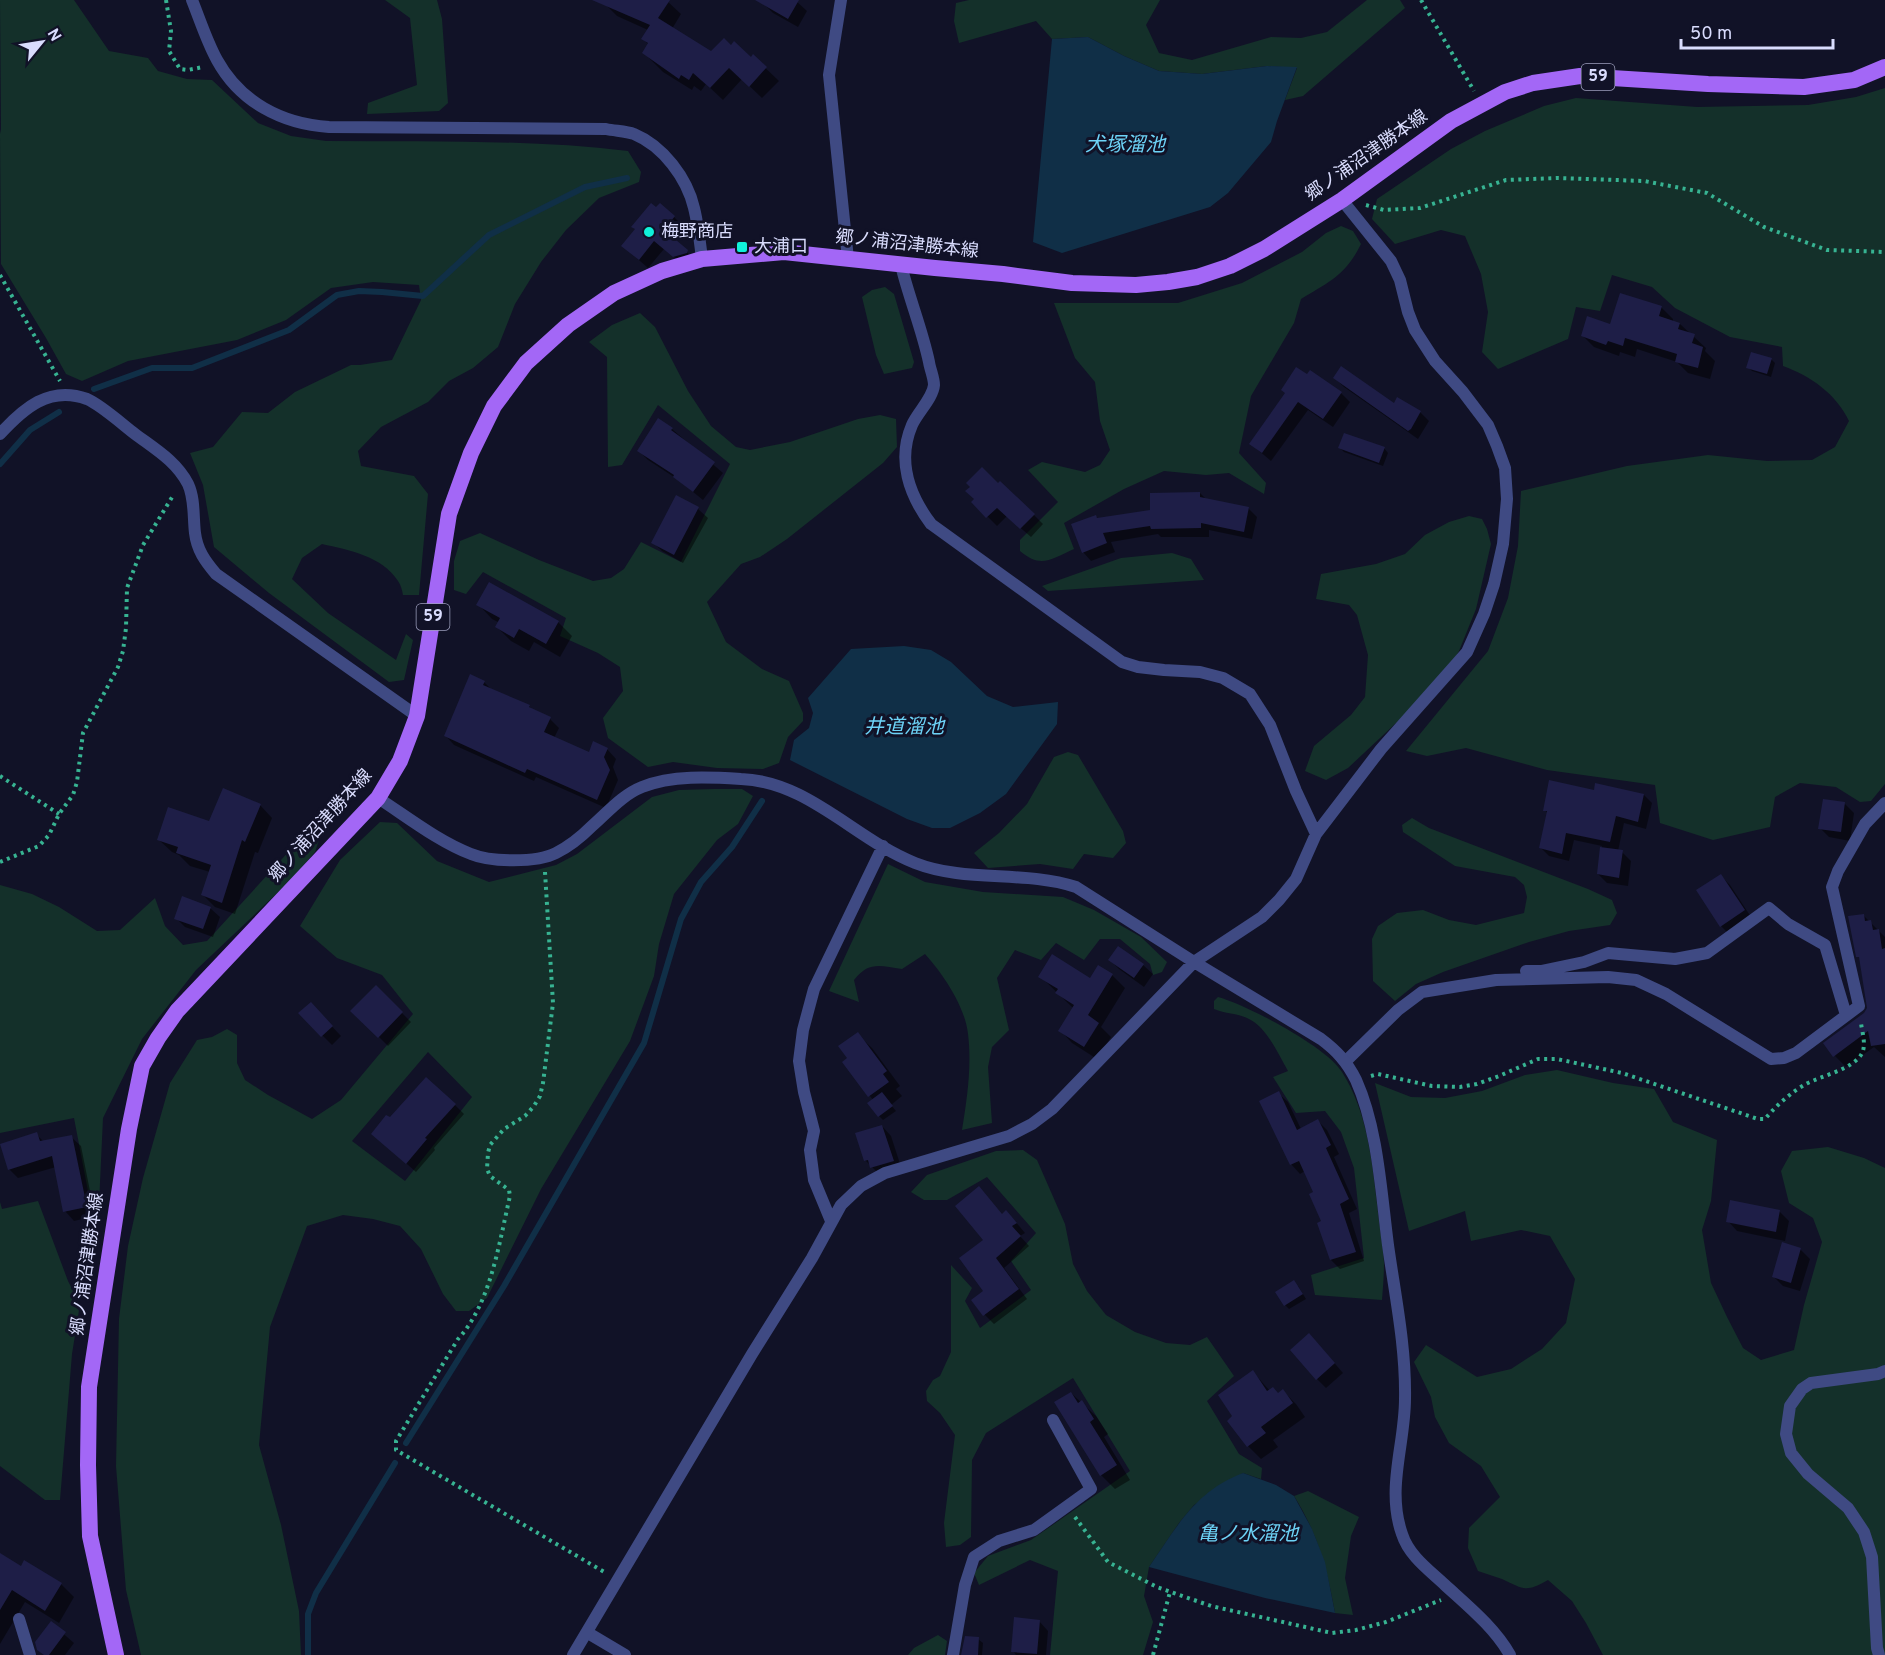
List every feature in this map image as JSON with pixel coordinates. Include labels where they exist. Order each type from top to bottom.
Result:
[{"type":"main road","name":"郷ノ浦沼津勝本線","points":[[116,1655],[90,1536],[89,1387],[127,1139],[142,1066],[177,1011],[378,798],[400,761],[417,717],[449,514],[471,453],[494,406],[526,363],[568,326],[614,293],[662,271],[702,259],[784,252],[1072,283],[1136,285],[1168,282],[1197,277],[1230,266],[1264,249],[1342,200],[1451,122],[1505,92],[1533,83],[1580,76],[1804,87],[1854,80],[1885,66]]},
{"type":"street","points":[[192,0],[216,59],[226,74],[243,93],[259,106],[279,117],[311,126],[606,129],[634,134],[671,162],[687,189],[694,206],[702,259]]},
{"type":"street","points":[[841,0],[829,75],[848,259]]},
{"type":"street","points":[[573,1655],[752,1354],[812,1258],[841,1205],[861,1186],[885,1173],[1009,1136],[1032,1124],[1052,1109],[1194,962],[1262,917],[1279,900],[1296,879],[1316,834],[1381,749],[1467,652],[1494,584],[1503,544],[1507,516],[1505,468],[1488,425],[1435,361],[1415,330],[1400,280],[1391,261],[1342,200]]},
{"type":"street","points":[[901,265],[934,385],[912,425],[906,446],[907,479],[920,509],[931,524],[1122,662],[1138,667],[1200,672],[1223,678],[1250,694],[1270,725],[1316,834]]},
{"type":"street","points":[[0,434],[19,414],[38,400],[52,396],[68,396],[87,400],[176,465],[189,486],[194,506],[195,535],[202,557],[216,574],[417,717]]},
{"type":"street","points":[[378,798],[450,844],[472,855],[522,861],[554,854],[590,828],[621,799],[640,788],[663,780],[744,779],[775,785],[797,793],[914,863],[948,873],[1041,879],[1058,881],[1076,887],[1336,1050],[1346,1061],[1368,1112],[1401,1334],[1405,1405],[1395,1475],[1395,1508],[1402,1535],[1412,1554],[1486,1624],[1510,1655]]},
{"type":"street","points":[[1346,1061],[1398,1010],[1422,992],[1496,980],[1608,977],[1636,980],[1666,994],[1771,1059],[1784,1059],[1796,1053],[1859,1006],[1832,887],[1838,871],[1865,824],[1885,803]]},
{"type":"street","points":[[831,1221],[814,1180],[810,1150],[814,1131],[799,1061],[803,1030],[814,989],[883,846]]},
{"type":"street","points":[[1496,980],[1514,972],[1541,971],[1584,962],[1608,953],[1676,959],[1707,953],[1769,908],[1788,924],[1825,945],[1846,1015]]},
{"type":"street","points":[[1879,1655],[1872,1557],[1864,1532],[1848,1508],[1808,1474],[1791,1453],[1786,1434],[1790,1406],[1802,1389],[1811,1383],[1878,1374],[1885,1371]]},
{"type":"street","points":[[953,1655],[965,1585],[974,1557],[999,1541],[1034,1530],[1091,1489],[1053,1420]]},
{"type":"street","points":[[19,1619],[30,1655]]},
{"type":"street","points":[[588,1633],[625,1655]]},
{"type":"path","points":[[166,0],[171,31],[169,51],[180,69],[188,70],[206,66],[216,59]]},
{"type":"path","points":[[1421,0],[1482,104]]},
{"type":"path","points":[[1342,200],[1384,210],[1420,208],[1506,180],[1558,178],[1644,181],[1707,194],[1764,227],[1827,250],[1885,252]]},
{"type":"path","points":[[0,275],[68,396]]},
{"type":"path","points":[[0,862],[39,846],[49,835],[59,814],[73,795],[77,782],[83,734],[118,667],[123,651],[127,588],[143,545],[184,478]]},
{"type":"path","points":[[0,776],[59,814]]},
{"type":"path","points":[[541,857],[546,877],[553,1003],[540,1096],[525,1116],[504,1129],[490,1145],[487,1169],[490,1176],[509,1190],[510,1196],[480,1306],[396,1441],[396,1450],[617,1580]]},
{"type":"path","points":[[1356,1081],[1378,1074],[1432,1086],[1460,1087],[1477,1084],[1539,1059],[1557,1059],[1622,1073],[1704,1102],[1758,1119],[1765,1119],[1777,1105],[1804,1085],[1849,1065],[1862,1055],[1864,1045],[1859,1006]]},
{"type":"path","points":[[1067,1506],[1108,1562],[1157,1587],[1211,1606],[1332,1633],[1356,1630],[1386,1622],[1455,1594]]},
{"type":"path","points":[[1154,1655],[1170,1592]]},
{"type":"green space","points":[[0,0],[74,0],[109,51],[148,58],[158,71],[187,79],[212,80],[258,123],[291,136],[326,141],[440,141],[590,147],[628,151],[641,172],[639,182],[599,198],[566,230],[541,262],[515,304],[498,347],[473,368],[449,381],[428,402],[381,427],[358,451],[361,466],[414,476],[428,494],[419,595],[403,595],[400,584],[391,572],[374,560],[364,555],[322,544],[302,558],[292,579],[328,613],[396,660],[406,634],[413,640],[404,680],[389,682],[269,593],[214,547],[203,485],[190,453],[213,447],[242,412],[268,413],[295,392],[351,365],[392,360],[421,300],[419,285],[373,282],[331,288],[286,320],[237,340],[128,361],[82,381],[66,374],[1,264]]},
{"type":"green space","points":[[385,0],[437,0],[442,19],[448,103],[439,111],[367,114],[368,103],[417,85],[410,18]]},
{"type":"green space","points":[[969,0],[1160,0],[1146,25],[1159,53],[1192,60],[1271,37],[1301,38],[1327,32],[1367,0],[1400,0],[1405,8],[1303,96],[1285,100],[1297,68],[1267,66],[1202,74],[1159,71],[1088,37],[1052,39],[1036,21],[959,43],[954,21],[956,3]]},
{"type":"green space","points":[[1885,88],[1885,784],[1871,801],[1860,802],[1836,787],[1800,783],[1775,797],[1770,827],[1713,840],[1660,823],[1655,785],[1547,770],[1466,748],[1427,756],[1406,751],[1488,651],[1508,598],[1518,546],[1521,491],[1627,466],[1708,455],[1767,461],[1812,460],[1835,447],[1849,421],[1837,402],[1822,387],[1783,366],[1782,347],[1730,337],[1675,308],[1652,287],[1612,275],[1600,311],[1576,307],[1568,339],[1498,369],[1482,352],[1488,312],[1481,274],[1465,236],[1441,230],[1395,244],[1372,219],[1377,199],[1451,149],[1485,131],[1544,106],[1576,98],[1697,107],[1808,105],[1856,97]]},
{"type":"green space","points":[[1341,226],[1353,231],[1361,244],[1343,271],[1301,299],[1294,323],[1251,396],[1239,453],[1266,483],[1264,494],[1229,473],[1206,475],[1164,471],[1124,489],[1064,523],[1074,549],[1052,559],[1040,561],[1020,551],[1020,540],[1058,502],[1028,470],[1042,462],[1085,472],[1100,465],[1110,450],[1100,421],[1095,382],[1075,358],[1054,303],[1178,303],[1242,283],[1302,252],[1326,233]]},
{"type":"green space","points":[[885,287],[894,294],[914,362],[912,368],[884,374],[876,355],[862,297],[872,290]]},
{"type":"green space","points":[[640,313],[655,327],[688,391],[711,426],[736,447],[750,450],[790,442],[858,419],[880,415],[896,419],[897,447],[883,463],[787,539],[760,557],[741,564],[707,602],[726,642],[762,669],[789,681],[803,713],[803,721],[788,737],[779,763],[763,769],[717,768],[673,762],[648,767],[608,738],[603,718],[623,691],[620,667],[598,653],[560,636],[566,618],[483,572],[466,594],[454,590],[454,561],[460,541],[480,533],[593,581],[611,578],[624,569],[641,542],[681,562],[730,464],[658,405],[622,465],[608,467],[607,357],[589,342],[612,325]]},
{"type":"green space","points":[[1469,516],[1482,519],[1491,544],[1476,609],[1459,651],[1443,679],[1348,768],[1326,780],[1305,771],[1314,746],[1351,715],[1365,697],[1368,655],[1357,615],[1349,605],[1316,599],[1321,574],[1376,564],[1405,554],[1425,535],[1449,522]]},
{"type":"green space","points":[[1172,553],[1191,559],[1204,580],[1048,591],[1042,586],[1121,558]]},
{"type":"green space","points":[[1068,752],[1078,755],[1123,831],[1126,843],[1113,858],[1084,854],[1073,869],[1040,864],[988,868],[974,853],[999,833],[1027,804],[1054,757]]},
{"type":"green space","points":[[742,789],[753,796],[738,824],[717,840],[674,894],[659,944],[654,976],[630,1041],[541,1189],[487,1298],[469,1311],[456,1311],[443,1294],[421,1249],[400,1226],[343,1215],[307,1226],[270,1327],[259,1445],[281,1525],[299,1611],[301,1655],[141,1655],[126,1590],[116,1466],[119,1319],[128,1246],[143,1178],[170,1083],[197,1040],[212,1037],[227,1029],[237,1035],[237,1063],[245,1080],[312,1119],[341,1100],[413,1014],[382,975],[337,958],[300,926],[340,860],[380,822],[397,823],[437,861],[489,882],[556,865],[577,854],[652,797],[679,790]],"holes":[[[428,1052],[472,1097],[405,1181],[352,1141]]]},
{"type":"green space","points":[[1412,818],[1429,828],[1612,900],[1617,913],[1610,925],[1569,931],[1529,942],[1443,972],[1416,984],[1395,1001],[1373,981],[1372,939],[1378,926],[1397,913],[1423,910],[1449,920],[1476,925],[1524,913],[1527,897],[1524,885],[1515,877],[1455,866],[1403,832],[1402,825]]},
{"type":"green space","points":[[303,836],[320,837],[315,852],[292,879],[196,970],[142,1039],[103,1118],[99,1204],[91,1207],[74,1118],[0,1133],[0,885],[32,894],[59,907],[97,931],[120,930],[155,898],[165,926],[183,945],[207,941]]},
{"type":"green space","points":[[888,864],[925,882],[983,892],[1063,897],[1094,910],[1141,937],[1167,962],[1162,972],[1153,975],[1150,964],[1120,939],[1100,939],[1084,960],[1056,943],[1041,960],[1015,950],[997,978],[1009,1030],[992,1047],[988,1067],[992,1123],[962,1130],[969,1070],[966,1023],[952,991],[925,954],[902,969],[875,966],[859,974],[854,980],[859,1002],[829,991]]},
{"type":"green space","points":[[1218,997],[1248,1009],[1304,1039],[1334,1062],[1342,1072],[1363,1119],[1373,1170],[1384,1263],[1382,1300],[1315,1295],[1311,1275],[1364,1258],[1354,1168],[1341,1132],[1325,1111],[1296,1113],[1273,1077],[1288,1071],[1266,1034],[1247,1018],[1214,1009],[1214,1001]]},
{"type":"green space","points":[[1557,1070],[1613,1083],[1654,1089],[1673,1122],[1717,1140],[1711,1201],[1702,1230],[1711,1283],[1743,1348],[1761,1360],[1794,1350],[1822,1242],[1813,1218],[1789,1203],[1781,1171],[1792,1151],[1828,1147],[1864,1158],[1885,1168],[1885,1655],[1603,1655],[1572,1601],[1548,1580],[1534,1587],[1525,1588],[1478,1571],[1468,1548],[1469,1528],[1500,1497],[1481,1466],[1449,1443],[1435,1417],[1431,1397],[1414,1362],[1426,1345],[1477,1377],[1511,1369],[1542,1349],[1566,1323],[1575,1279],[1550,1236],[1521,1230],[1471,1241],[1465,1211],[1409,1231],[1375,1083],[1411,1097],[1445,1098],[1482,1091],[1525,1075]]},
{"type":"green space","points":[[1023,1150],[1037,1160],[1065,1224],[1073,1264],[1087,1291],[1106,1315],[1135,1332],[1166,1343],[1190,1345],[1207,1337],[1234,1376],[1207,1401],[1239,1454],[1262,1468],[1261,1479],[1243,1473],[1194,1505],[1149,1567],[1144,1596],[1153,1622],[1143,1655],[1050,1655],[1058,1571],[1030,1560],[979,1585],[974,1573],[988,1556],[1031,1540],[1130,1471],[1073,1378],[986,1433],[972,1460],[971,1537],[960,1545],[946,1547],[944,1523],[955,1435],[940,1413],[927,1401],[926,1391],[933,1380],[940,1376],[951,1352],[951,1265],[972,1288],[965,1301],[980,1328],[1031,1290],[1011,1261],[1036,1233],[987,1177],[947,1200],[924,1200],[911,1192],[927,1175],[996,1151]]},
{"type":"green space","points":[[38,1201],[68,1281],[80,1304],[72,1354],[60,1500],[45,1500],[0,1466],[0,1202],[2,1209]]},
{"type":"green space","points":[[1308,1491],[1359,1517],[1351,1536],[1345,1578],[1353,1615],[1335,1613],[1320,1552],[1309,1524],[1294,1496]]},
{"type":"green space","points":[[938,1635],[947,1641],[945,1655],[908,1655],[914,1648]]},
{"type":"water","name":"犬塚溜池","points":[[1088,37],[1159,71],[1202,74],[1267,66],[1297,67],[1271,142],[1228,193],[1210,207],[1062,253],[1033,242],[1052,39]]},
{"type":"water","name":"井道溜池","points":[[904,646],[931,650],[951,662],[987,696],[1013,707],[1058,702],[1057,724],[1006,794],[980,813],[950,828],[932,828],[907,819],[790,760],[794,740],[809,728],[813,713],[808,698],[851,649]]},
{"type":"water","name":"亀ノ水溜池","points":[[1243,1473],[1276,1485],[1294,1496],[1312,1529],[1325,1562],[1335,1613],[1265,1598],[1149,1567],[1178,1525],[1199,1500],[1226,1481]]},
{"type":"building","points":[[592,0],[670,0],[658,18],[711,51],[724,38],[731,45],[734,41],[751,57],[753,54],[767,67],[749,87],[729,68],[710,88],[693,73],[689,80],[681,75],[679,79],[642,53],[648,43],[641,39],[650,25]]},
{"type":"building","points":[[755,0],[799,0],[788,19]]},
{"type":"building","name":"梅野商店","points":[[651,203],[656,207],[660,203],[675,216],[664,230],[688,250],[687,253],[673,257],[654,241],[639,260],[621,246],[635,229],[631,227]]},
{"type":"building","points":[[1620,293],[1662,306],[1659,316],[1680,323],[1678,329],[1695,334],[1692,343],[1703,347],[1698,368],[1675,362],[1677,354],[1625,338],[1623,346],[1608,341],[1606,345],[1581,336],[1587,316],[1610,324]]},
{"type":"building","points":[[1751,352],[1772,358],[1767,374],[1746,368]]},
{"type":"building","points":[[1341,366],[1394,403],[1397,397],[1421,411],[1411,429],[1408,431],[1333,378]]},
{"type":"building","points":[[1296,367],[1307,374],[1310,370],[1342,392],[1323,419],[1298,402],[1262,453],[1249,444],[1285,393],[1281,390]]},
{"type":"building","points":[[658,418],[715,462],[693,492],[673,477],[674,475],[637,451]]},
{"type":"building","points":[[1344,433],[1385,447],[1379,463],[1338,448]]},
{"type":"building","points":[[982,467],[1035,514],[1020,529],[997,508],[986,518],[971,502],[974,499],[965,491],[970,487],[966,483]]},
{"type":"building","points":[[1200,492],[1200,497],[1249,507],[1244,532],[1201,523],[1201,528],[1151,529],[1150,526],[1103,533],[1107,543],[1082,553],[1071,524],[1096,515],[1097,518],[1150,510],[1150,493]]},
{"type":"building","points":[[676,495],[699,507],[674,555],[651,543]]},
{"type":"building","points":[[489,582],[559,621],[546,644],[519,629],[514,638],[495,627],[500,618],[476,605]]},
{"type":"building","points":[[470,674],[485,681],[483,685],[530,705],[529,707],[551,717],[544,732],[589,752],[593,741],[608,748],[604,757],[610,770],[597,800],[527,769],[525,773],[444,736]]},
{"type":"building","points":[[1549,780],[1594,790],[1595,783],[1644,794],[1638,822],[1616,816],[1610,842],[1566,833],[1562,854],[1539,848],[1547,811],[1543,811]]},
{"type":"building","points":[[223,788],[261,804],[245,842],[242,840],[222,903],[201,895],[211,865],[176,853],[178,847],[157,840],[168,807],[209,821]]},
{"type":"building","points":[[1823,799],[1845,802],[1841,832],[1818,829]]},
{"type":"building","points":[[1600,847],[1623,850],[1619,878],[1597,874]]},
{"type":"building","points":[[1721,874],[1745,910],[1720,927],[1696,890]]},
{"type":"building","points":[[182,896],[211,907],[203,929],[174,919]]},
{"type":"building","points":[[1864,914],[1865,921],[1871,920],[1873,930],[1879,929],[1882,949],[1885,948],[1885,1044],[1871,1046],[1868,1031],[1833,1057],[1823,1043],[1864,1013],[1867,1008],[1859,957],[1856,957],[1848,916]]},
{"type":"building","points":[[1118,946],[1144,964],[1134,978],[1108,960]]},
{"type":"building","points":[[1052,954],[1090,978],[1098,965],[1113,974],[1088,1015],[1099,1023],[1084,1047],[1058,1031],[1074,1005],[1055,993],[1058,989],[1038,977]]},
{"type":"building","points":[[376,985],[403,1012],[378,1038],[350,1011]]},
{"type":"building","points":[[311,1002],[333,1026],[321,1037],[298,1013]]},
{"type":"building","points":[[858,1032],[887,1071],[883,1074],[889,1082],[868,1097],[842,1062],[847,1058],[838,1046]]},
{"type":"building","points":[[426,1077],[456,1104],[425,1138],[427,1139],[406,1164],[371,1134],[386,1115],[390,1117]]},
{"type":"building","points":[[1279,1091],[1297,1130],[1318,1119],[1331,1145],[1326,1148],[1349,1199],[1340,1204],[1356,1252],[1330,1260],[1317,1223],[1321,1221],[1309,1194],[1313,1192],[1299,1161],[1290,1165],[1259,1101]]},
{"type":"building","points":[[882,1092],[893,1106],[878,1117],[867,1103]]},
{"type":"building","points":[[882,1125],[894,1161],[870,1168],[868,1160],[864,1161],[855,1133]]},
{"type":"building","points":[[37,1132],[40,1141],[72,1135],[87,1207],[63,1212],[52,1156],[8,1170],[0,1144]]},
{"type":"building","points":[[979,1186],[1002,1214],[1006,1210],[1017,1223],[1012,1226],[1021,1236],[996,1258],[1019,1289],[983,1316],[971,1300],[983,1291],[959,1258],[983,1240],[955,1206]]},
{"type":"building","points":[[1730,1200],[1780,1210],[1776,1232],[1726,1222]]},
{"type":"building","points":[[1782,1242],[1801,1248],[1791,1283],[1772,1277]]},
{"type":"building","points":[[1294,1280],[1303,1294],[1284,1306],[1275,1292]]},
{"type":"building","points":[[1309,1333],[1335,1363],[1316,1380],[1290,1350]]},
{"type":"building","points":[[1253,1370],[1267,1391],[1273,1387],[1278,1393],[1283,1389],[1293,1403],[1261,1427],[1266,1433],[1247,1447],[1227,1421],[1232,1416],[1218,1395]]},
{"type":"building","points":[[1071,1392],[1078,1403],[1082,1400],[1094,1419],[1090,1422],[1117,1465],[1100,1476],[1054,1402]]},
{"type":"building","points":[[0,1553],[21,1566],[24,1560],[62,1583],[45,1611],[12,1590],[0,1610]]},
{"type":"building","points":[[1014,1617],[1040,1620],[1037,1654],[1011,1652]]},
{"type":"building","points":[[51,1621],[66,1632],[49,1655],[44,1655],[37,1650],[35,1642]]},
{"type":"building","points":[[965,1636],[979,1637],[978,1655],[961,1655]]},
{"type":"waterway","points":[[94,389],[152,368],[192,368],[289,330],[337,295],[359,291],[423,296],[489,235],[585,187],[627,178]]},
{"type":"waterway","points":[[0,464],[30,430],[59,412]]},
{"type":"waterway","points":[[406,1443],[504,1286],[644,1043],[681,919],[701,882],[732,847],[762,801]]},
{"type":"waterway","points":[[308,1655],[308,1614],[316,1593],[395,1463]]},
{"type":"place","name":"梅野商店","points":[[649,232]]},
{"type":"place","name":"大浦口","points":[[742,247]]}]
